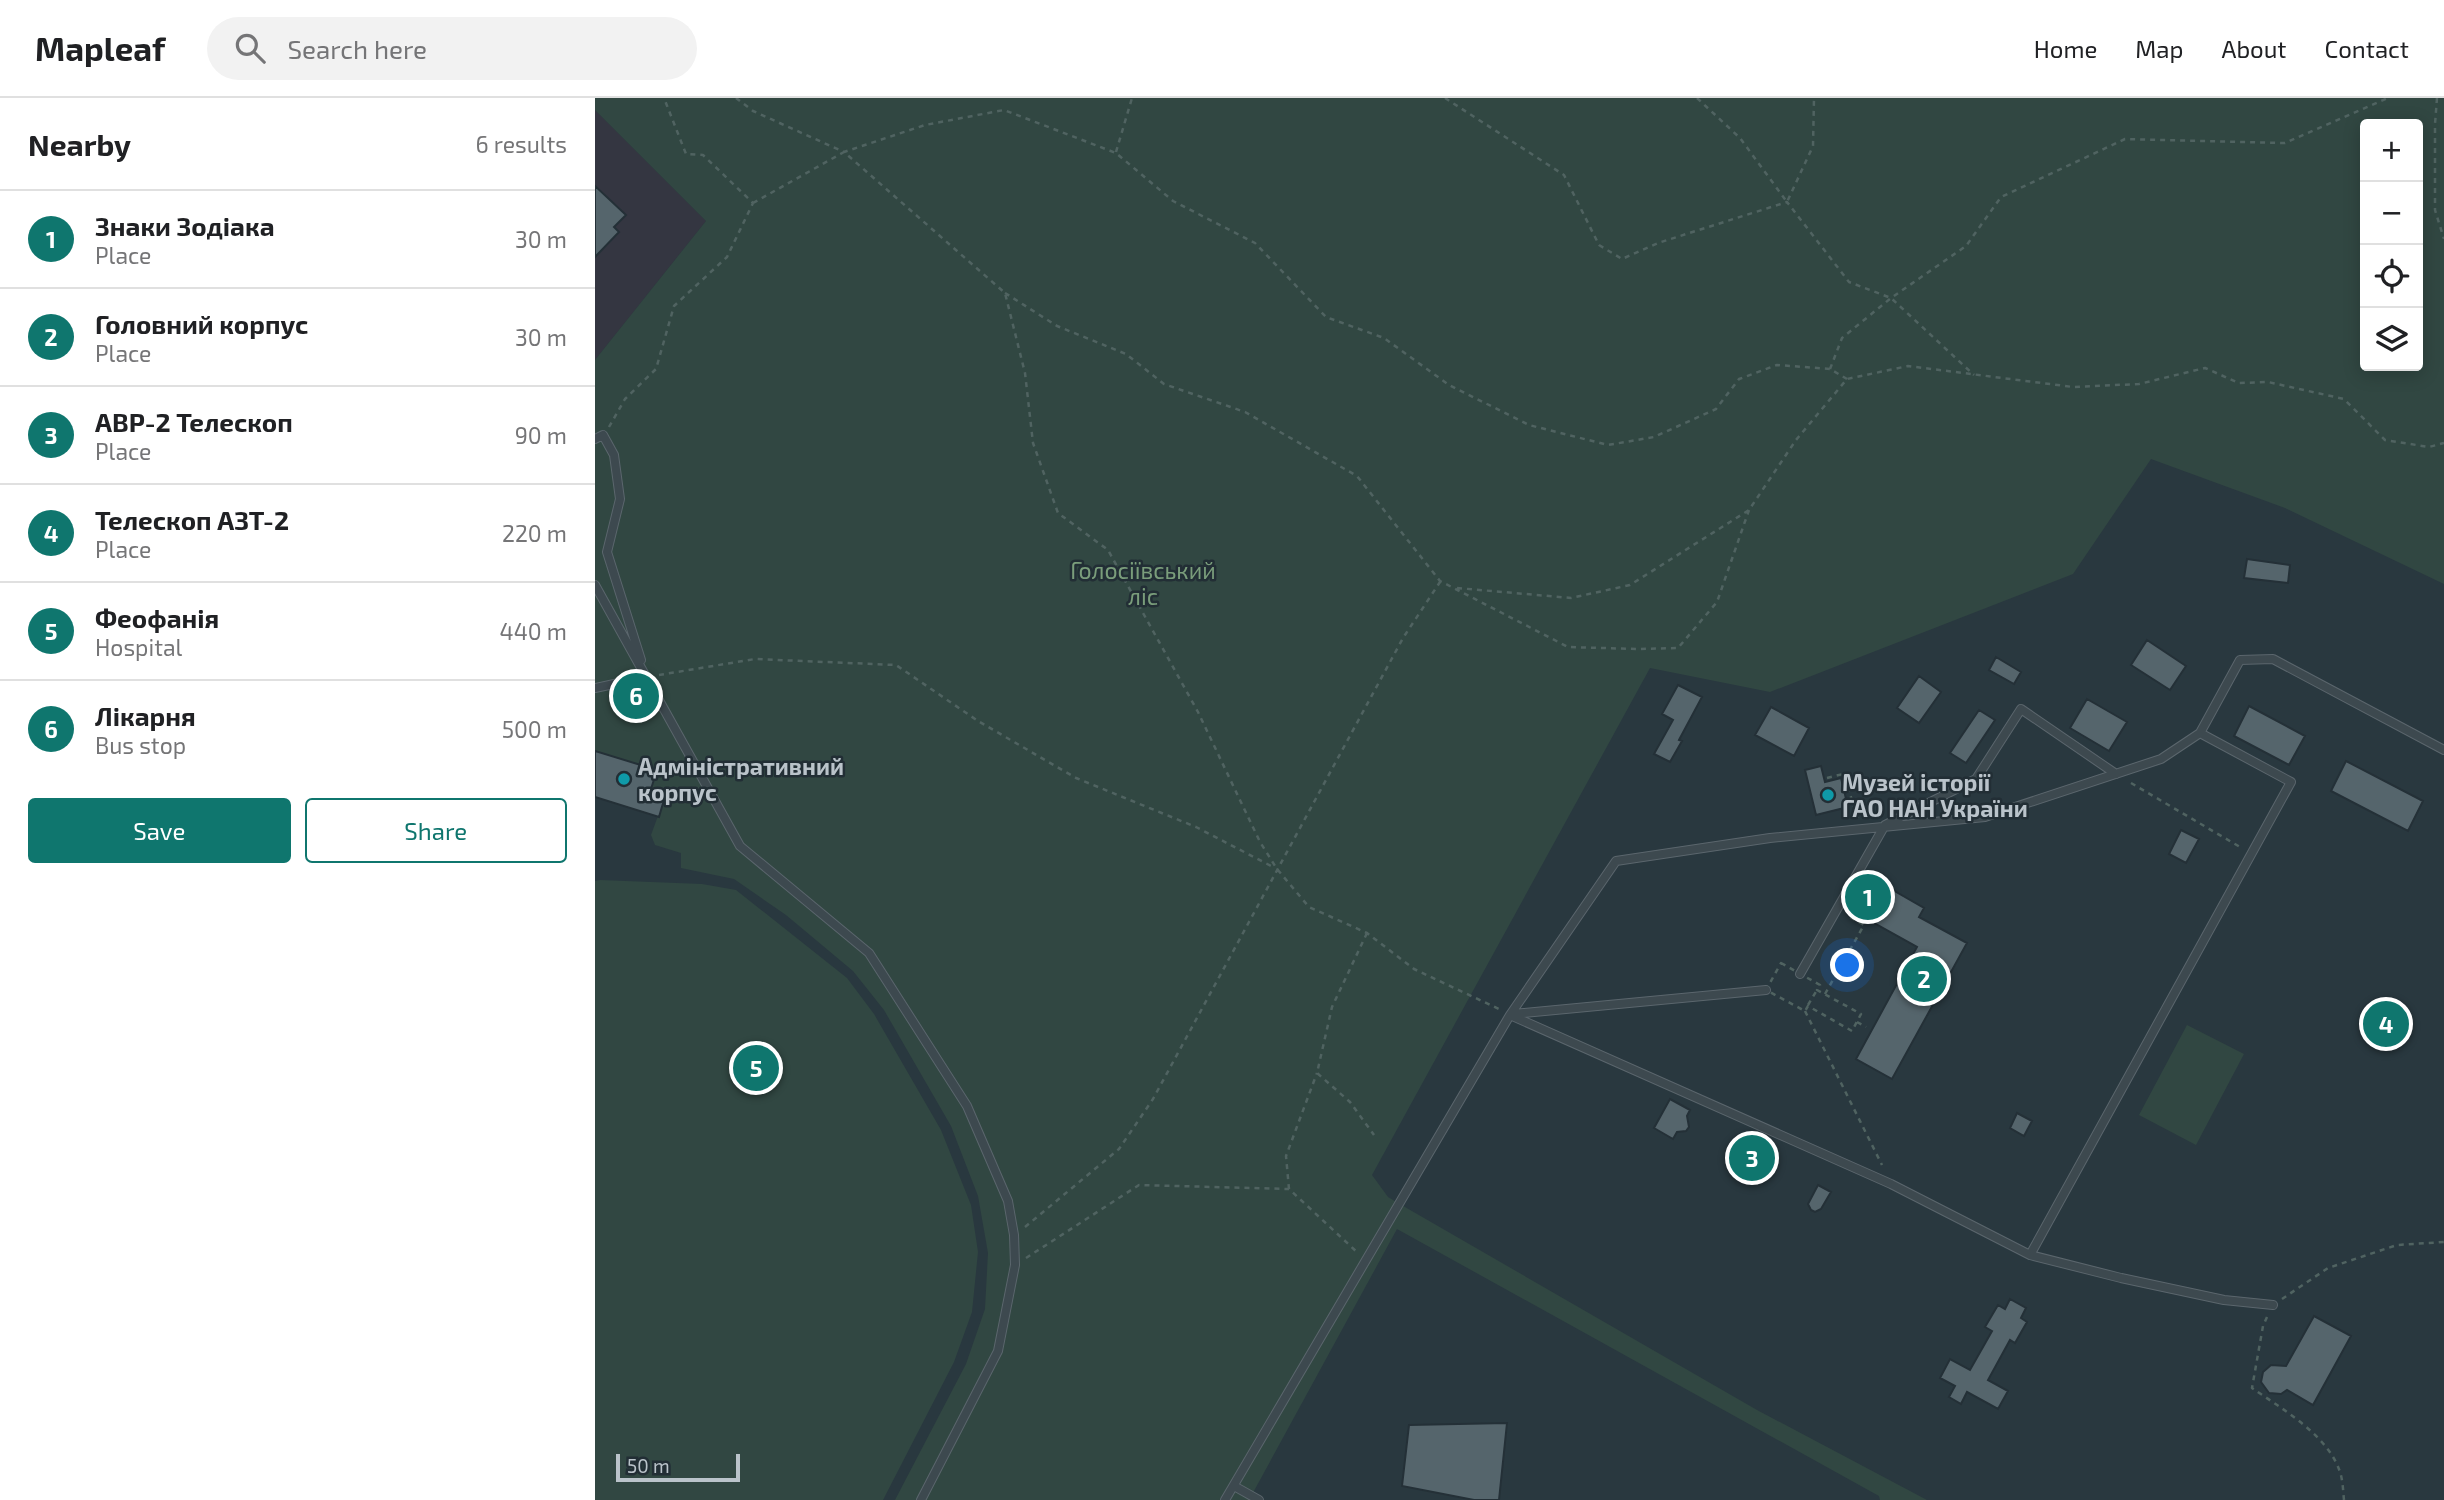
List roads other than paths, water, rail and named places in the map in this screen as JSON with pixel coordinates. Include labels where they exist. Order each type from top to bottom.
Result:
[{"type":"lane","points":[[599,437],[614,455],[620,499],[607,552],[646,677]]},
{"type":"lane","points":[[595,584],[740,846],[869,953],[967,1106],[1008,1201],[1014,1235],[1015,1265],[998,1351],[921,1500]]},
{"type":"lane","points":[[1225,1500],[1510,1015],[1616,861],[1770,838],[1985,817],[2161,759],[2200,733],[2240,660],[2273,659],[2444,750]]},
{"type":"lane","points":[[595,688],[646,677]]},
{"type":"lane","points":[[1800,974],[1885,825],[1976,779],[2021,709],[2116,774]]},
{"type":"lane","points":[[2030,1255],[2291,782],[2200,733]]},
{"type":"lane","points":[[1510,1015],[1766,990]]},
{"type":"lane","points":[[1510,1015],[1891,1184],[2030,1255],[2211,1297],[2273,1305]]},
{"type":"lane","points":[[1234,1486],[1259,1500]]},
{"type":"place","name":"Лікарня","points":[[636,696]]},
{"type":"place","name":"Адміністративний корпус","points":[[624,779]]},
{"type":"place","name":"Музей історії ГАО НАН України","points":[[1828,795]]},
{"type":"place","name":"Знаки Зодіака","points":[[1868,897]]},
{"type":"place","name":"Головний корпус","points":[[1924,979]]},
{"type":"place","name":"Телескоп АЗТ-2","points":[[2386,1024]]},
{"type":"place","name":"Феофанія","points":[[756,1068]]},
{"type":"place","name":"АВР-2 Телескоп","points":[[1752,1158]]},
{"type":"park label","name":"Голосіївський ліс","points":[[1143,583]]}]
